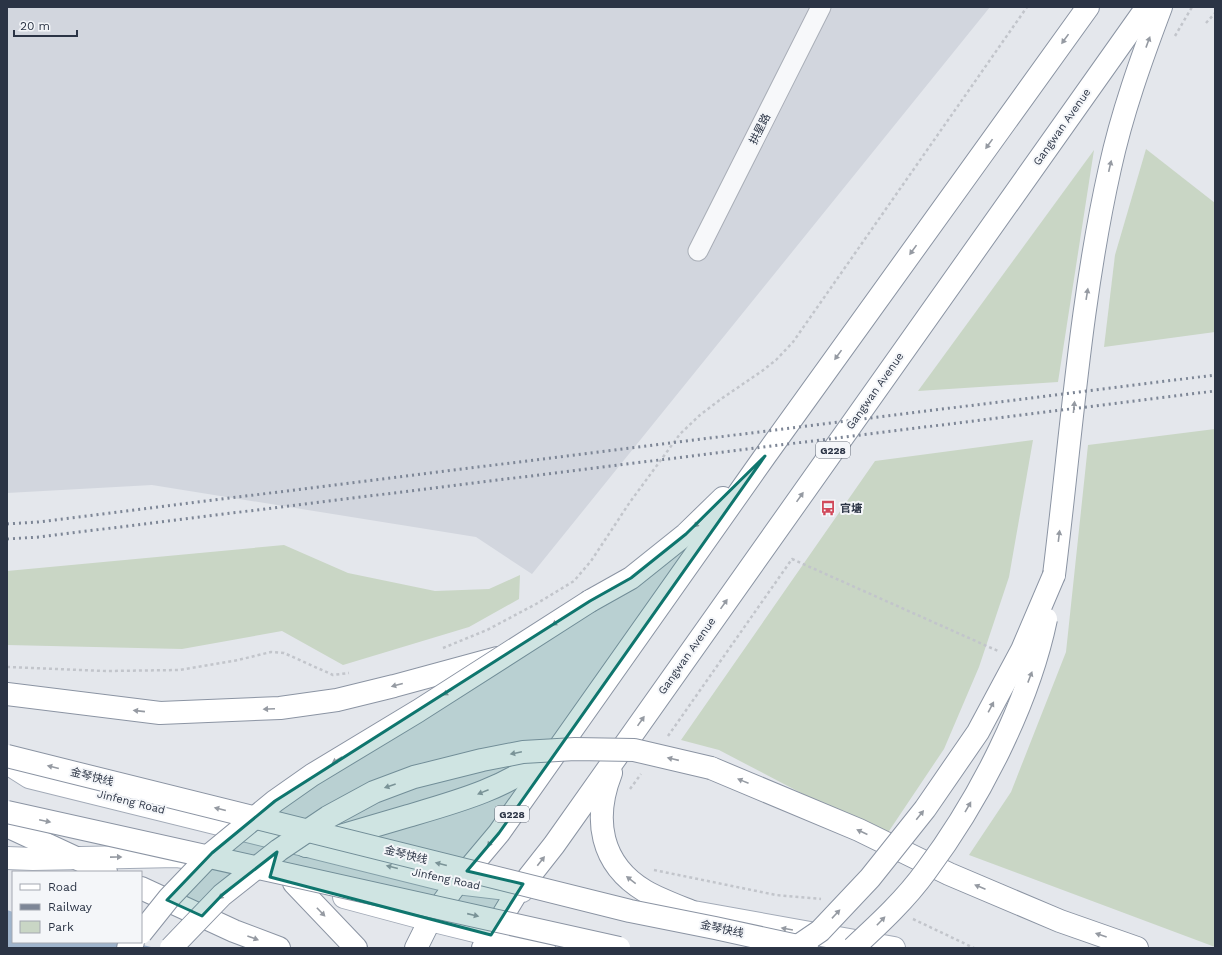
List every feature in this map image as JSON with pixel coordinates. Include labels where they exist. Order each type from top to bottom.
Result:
[{"type":"main road","name":"G228","points":[[416,948],[430,920],[457,883],[499,833],[765,456],[1088,7]]},
{"type":"main road","name":"Gangwan Avenue","points":[[517,892],[554,845],[1147,7]]},
{"type":"main road","points":[[853,948],[896,906],[926,872],[959,823],[1001,746],[1033,671],[1054,575],[1066,482],[1081,333],[1110,167],[1130,90],[1161,7]]},
{"type":"main road","points":[[142,931],[169,898],[212,853],[275,801],[325,767],[418,712],[590,601],[631,578],[686,534],[765,456]]},
{"type":"main road","points":[[795,948],[820,931],[870,878],[925,809],[978,732],[1022,650],[1054,575]]},
{"type":"main road","points":[[7,694],[160,713],[280,708],[337,700],[502,657]]},
{"type":"main road","points":[[306,846],[454,803],[484,792],[511,779],[538,763],[563,742]]},
{"type":"main road","points":[[171,948],[222,895],[279,850],[328,817],[374,792],[414,778],[496,757],[523,752],[575,749],[634,750],[710,768],[859,830],[963,880],[1060,921],[1137,948]]},
{"type":"main road","points":[[618,755],[605,789],[601,816],[604,842],[615,863],[627,876],[645,890],[690,911]]},
{"type":"main road","name":"金琴快线","points":[[7,756],[630,911],[807,948]]},
{"type":"main road","name":"Jinfeng Road","points":[[7,763],[29,777],[457,883],[517,892],[567,889],[894,948]]},
{"type":"main road","points":[[7,812],[619,948]]},
{"type":"main road","points":[[7,826],[104,871]]},
{"type":"main road","points":[[270,877],[280,839]]},
{"type":"main road","points":[[7,858],[41,859],[177,856],[294,883],[430,920],[487,941],[544,948]]},
{"type":"main road","points":[[294,883],[356,948]]},
{"type":"main road","points":[[142,888],[234,931],[279,948]]},
{"type":"main road","name":"G228","points":[[487,941],[517,892]]},
{"type":"street","name":"拱星路","points":[[698,251],[821,7]]},
{"type":"path","points":[[439,650],[487,630],[536,604],[574,581],[591,561],[630,502],[680,434],[721,398],[776,360],[793,342],[1027,7]]},
{"type":"path","points":[[1174,37],[1192,7]]},
{"type":"path","points":[[1206,23],[1215,12]]},
{"type":"path","points":[[664,741],[792,559],[999,651]]},
{"type":"path","points":[[7,667],[106,672],[179,670],[238,660],[271,652],[284,653],[333,675],[355,672]]},
{"type":"path","points":[[628,793],[641,773]]},
{"type":"path","points":[[648,868],[776,895],[822,899]]},
{"type":"path","points":[[910,918],[918,920],[974,948]]},
{"type":"highlighted area","points":[[765,456],[499,833],[467,871],[523,884],[491,935],[270,877],[277,852],[222,895],[202,916],[167,900],[212,853],[275,801],[590,601],[631,578],[686,534]]},
{"type":"shaded area","points":[[7,7],[990,7],[532,574],[476,537],[152,485],[7,493]]},
{"type":"green space","points":[[1146,149],[1215,203],[1215,332],[1104,347],[1115,255]]},
{"type":"green space","points":[[1094,150],[1058,382],[918,391]]},
{"type":"green space","points":[[1215,429],[1215,947],[969,855],[1011,792],[1066,652],[1088,445]]},
{"type":"green space","points":[[1033,440],[1009,577],[979,667],[944,749],[885,837],[719,750],[681,740],[875,461]]},
{"type":"green space","points":[[284,545],[348,573],[435,591],[489,589],[520,575],[519,599],[469,627],[343,665],[282,631],[182,649],[7,645],[7,571]]},
{"type":"water","points":[[7,910],[12,912],[12,943],[135,943],[155,948],[7,948]]},
{"type":"railway","points":[[7,524],[38,522],[1215,375]]},
{"type":"railway","points":[[7,539],[39,537],[1215,391]]},
{"type":"place","name":"官塘","points":[[828,508]]}]
